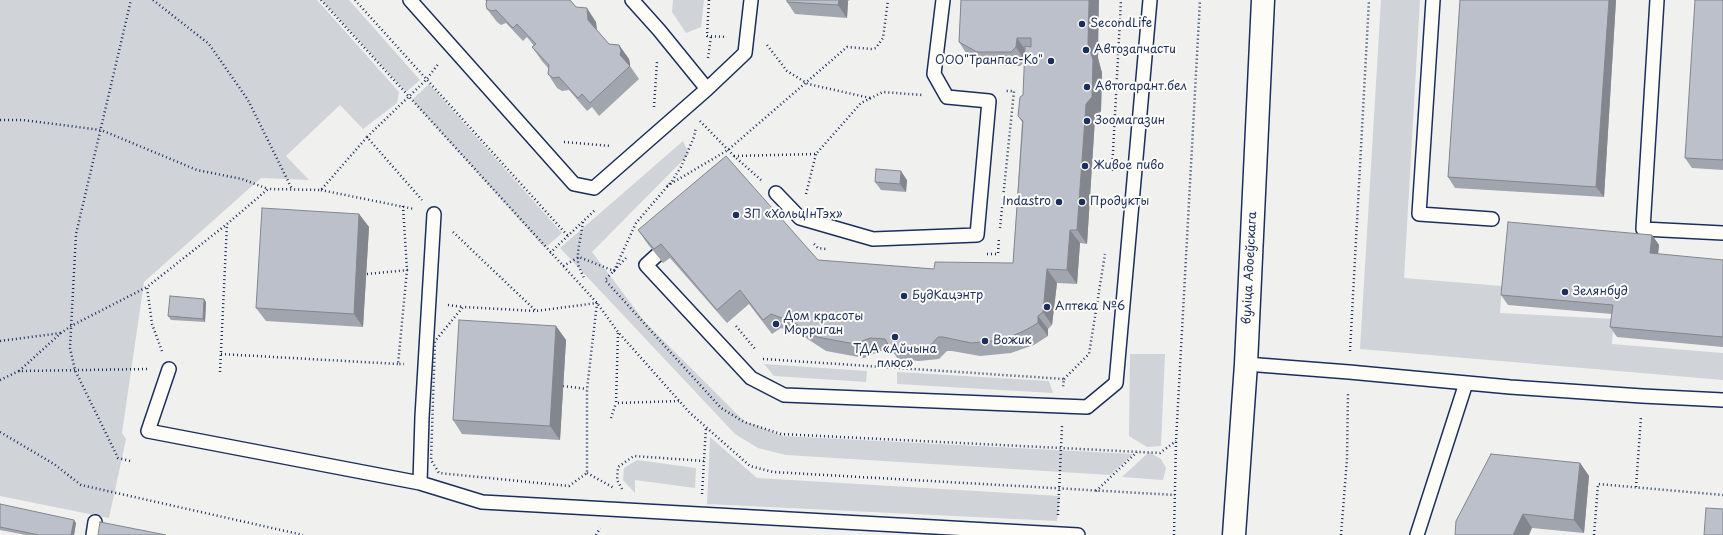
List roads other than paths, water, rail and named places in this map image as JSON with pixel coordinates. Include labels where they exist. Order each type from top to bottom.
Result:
[{"type":"main road","name":"вуліца Адоеўскага","points":[[1234,535],[1246,364],[1263,0]]},
{"type":"lane","points":[[410,0],[574,184],[594,188],[707,89],[745,53],[751,0]]},
{"type":"lane","points":[[632,0],[660,30],[707,89]]},
{"type":"lane","points":[[776,193],[800,218],[873,239],[976,235],[989,101],[947,97],[934,74],[943,0]]},
{"type":"lane","points":[[657,255],[646,265],[751,378],[784,395],[1087,407],[1116,383],[1150,0]]},
{"type":"lane","points":[[1433,0],[1419,214],[1492,219]]},
{"type":"lane","points":[[1657,0],[1643,229],[1723,232]]},
{"type":"lane","points":[[420,483],[430,367],[430,267],[434,214]]},
{"type":"lane","points":[[1246,364],[1466,383],[1642,396],[1723,400]]},
{"type":"lane","points":[[169,368],[148,431],[420,483],[482,502],[1078,535]]},
{"type":"lane","points":[[1417,535],[1466,383]]},
{"type":"place","name":"SecondLife","points":[[1082,24]]},
{"type":"place","name":"Автозапчасти","points":[[1086,50]]},
{"type":"place","name":"ООО\"Транпас-Ко\"","points":[[1051,61]]},
{"type":"place","name":"Автогарант.бел","points":[[1087,87]]},
{"type":"place","name":"Зоомагазин","points":[[1087,121]]},
{"type":"place","name":"Живое пиво","points":[[1085,166]]},
{"type":"place","name":"Indastro","points":[[1059,202]]},
{"type":"place","name":"Продукты","points":[[1082,202]]},
{"type":"place","name":"ЗП «ХольцIнТэх»","points":[[736,215]]},
{"type":"place","name":"Зелянбуд","points":[[1565,292]]},
{"type":"place","name":"БудКацэнтр","points":[[904,296]]},
{"type":"place","name":"Аптека №6","points":[[1047,307]]},
{"type":"place","name":"Дом красоты Морриган","points":[[776,324]]},
{"type":"place","name":"ТДА «Айчына плюс»","points":[[895,337]]},
{"type":"place","name":"Вожик","points":[[985,341]]}]
